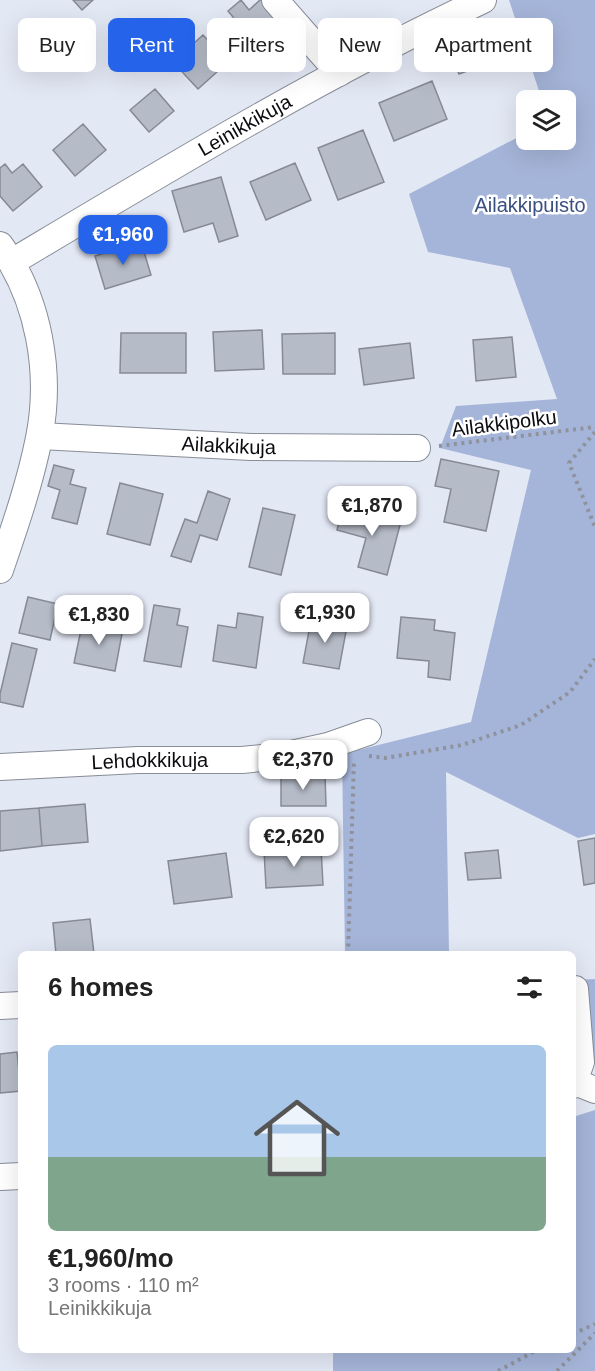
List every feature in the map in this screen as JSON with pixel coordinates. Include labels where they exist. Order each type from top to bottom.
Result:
[{"type":"street","points":[[275,0],[318,42]]},
{"type":"street","points":[[297,0],[318,30]]},
{"type":"street","name":"Leinikkikuja","points":[[402,39],[483,0]]},
{"type":"street","name":"Leinikkikuja","points":[[6,254],[154,177],[341,72]]},
{"type":"street","points":[[0,570],[21,507],[40,436],[44,390],[41,341],[28,297],[6,254]]},
{"type":"street","name":"Ailakkikuja","points":[[40,436],[251,447],[417,448]]},
{"type":"street","name":"Lehdokkikuja","points":[[0,767],[138,760],[242,760],[345,749],[368,732]]},
{"type":"street","points":[[0,1006],[18,1005]]},
{"type":"street","points":[[576,1010],[581,1086]]},
{"type":"street","points":[[0,1177],[18,1176]]},
{"type":"path","name":"Ailakkipolku","points":[[417,448],[595,427]]},
{"type":"path","points":[[595,432],[569,463],[595,527]]},
{"type":"path","points":[[348,951],[345,749],[386,758],[462,745],[521,725],[570,692],[595,659]]},
{"type":"path","points":[[576,1333],[595,1324]]},
{"type":"path","points":[[576,1352],[595,1333]]},
{"type":"path","points":[[498,1371],[531,1353]]},
{"type":"path","points":[[557,1371],[575,1353]]},
{"type":"green space","name":"Ailakkipuisto","points":[[509,0],[595,0],[595,834],[578,838],[446,772],[449,951],[345,951],[342,754],[471,722],[531,470],[440,448],[456,406],[557,399],[510,268],[428,252],[409,194],[516,138],[516,150],[576,150],[576,90],[539,90],[533,72],[553,72],[553,18],[515,18]]},
{"type":"green space","points":[[595,979],[595,1063],[576,1071],[576,980]]},
{"type":"green space","points":[[595,1110],[595,1371],[333,1371],[333,1353],[576,1353],[576,1116]]},
{"type":"building","points":[[73,0],[93,0],[82,10]]},
{"type":"building","points":[[241,0],[249,10],[263,0],[278,18],[234,18],[228,11]]},
{"type":"building","points":[[203,35],[207,39],[207,72],[217,72],[198,89],[182,72],[195,72],[195,42]]},
{"type":"building","points":[[432,81],[447,119],[394,141],[379,103]]},
{"type":"building","points":[[155,89],[174,111],[149,132],[130,110]]},
{"type":"building","points":[[83,124],[106,150],[75,176],[53,150]]},
{"type":"building","points":[[363,130],[384,182],[338,200],[318,148]]},
{"type":"building","points":[[295,163],[311,200],[266,220],[250,182]]},
{"type":"building","points":[[5,164],[12,173],[23,164],[42,187],[13,211],[0,196],[0,168]]},
{"type":"building","points":[[221,177],[238,236],[219,242],[213,223],[184,232],[172,191]]},
{"type":"building","points":[[141,242],[151,275],[105,289],[95,256]]},
{"type":"building","points":[[262,330],[264,369],[215,371],[213,332]]},
{"type":"building","points":[[121,333],[186,333],[186,373],[120,373]]},
{"type":"building","points":[[335,333],[335,374],[283,374],[282,334]]},
{"type":"building","points":[[512,337],[516,377],[476,381],[473,340]]},
{"type":"building","points":[[410,343],[414,378],[364,385],[359,349]]},
{"type":"building","points":[[441,459],[499,471],[486,531],[444,522],[451,489],[435,486]]},
{"type":"building","points":[[54,465],[74,470],[70,484],[86,488],[77,524],[52,518],[60,490],[48,486]]},
{"type":"building","points":[[120,483],[163,494],[150,545],[107,534]]},
{"type":"building","points":[[208,491],[230,499],[217,540],[200,535],[191,562],[171,556],[185,519],[197,523]]},
{"type":"building","points":[[343,506],[401,521],[387,575],[358,567],[366,538],[337,530]]},
{"type":"building","points":[[263,508],[295,515],[281,575],[249,567]]},
{"type":"building","points":[[28,597],[58,604],[50,640],[19,633]]},
{"type":"building","points":[[154,605],[180,609],[177,625],[188,627],[181,667],[144,661]]},
{"type":"building","points":[[238,613],[263,617],[256,668],[213,661],[218,625],[236,628]]},
{"type":"building","points":[[401,617],[435,620],[434,630],[455,633],[450,680],[428,677],[429,661],[397,658]]},
{"type":"building","points":[[83,620],[123,628],[115,671],[74,663]]},
{"type":"building","points":[[311,620],[347,626],[339,669],[303,663]]},
{"type":"building","points":[[12,643],[37,649],[23,707],[0,702]]},
{"type":"building","points":[[325,775],[326,806],[281,806],[281,776]]},
{"type":"building","points":[[85,804],[88,842],[42,846],[39,808]]},
{"type":"building","points":[[39,808],[42,846],[0,851],[0,811]]},
{"type":"building","points":[[595,838],[595,883],[584,885],[578,841]]},
{"type":"building","points":[[321,847],[323,885],[266,888],[264,850]]},
{"type":"building","points":[[498,850],[501,878],[468,880],[465,853]]},
{"type":"building","points":[[226,853],[232,897],[174,904],[168,861]]},
{"type":"building","points":[[90,919],[94,951],[56,951],[53,923]]},
{"type":"building","points":[[17,1052],[18,1091],[0,1093],[0,1054]]}]
